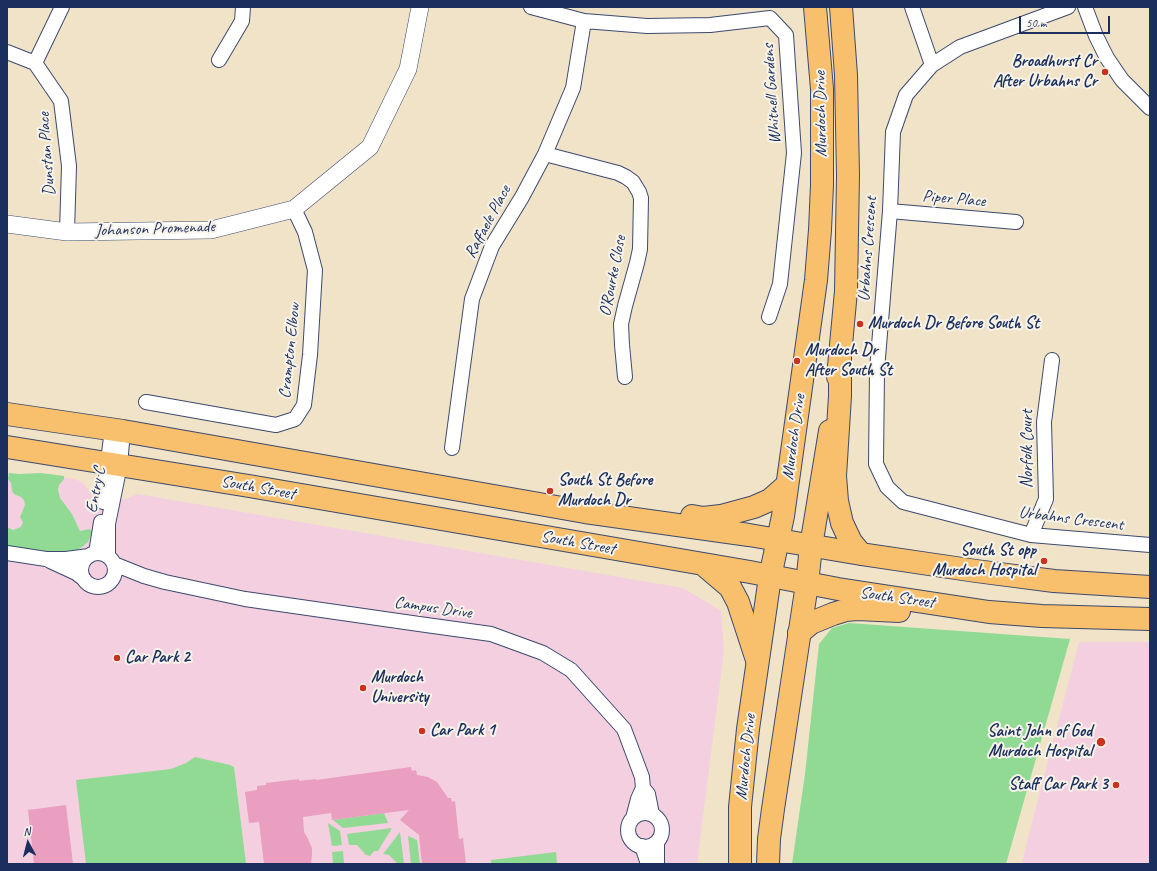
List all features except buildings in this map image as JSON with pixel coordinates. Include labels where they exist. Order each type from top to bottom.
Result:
[{"type":"main road","name":"Murdoch Drive","points":[[740,864],[740,807],[743,767],[757,660],[770,577],[787,485],[816,280],[822,185],[822,89],[815,7]]},
{"type":"main road","name":"Murdoch Drive","points":[[768,864],[773,809],[807,584],[811,546],[835,398],[846,292],[848,175],[846,75],[841,7]]},
{"type":"main road","points":[[840,358],[840,396],[835,476],[837,501],[842,523],[851,542],[861,554]]},
{"type":"main road","name":"South Street","points":[[7,414],[118,430],[585,512],[749,535],[861,554],[1054,581],[1150,587]]},
{"type":"main road","name":"South Street","points":[[7,448],[249,486],[807,584],[989,612],[1042,616],[1150,620]]},
{"type":"main road","points":[[585,512],[639,508],[703,518],[721,516],[754,507],[770,500],[787,485]]},
{"type":"main road","points":[[704,565],[730,587],[738,602],[757,660]]},
{"type":"main road","points":[[799,633],[817,620],[840,612],[857,609],[1042,616]]},
{"type":"street","points":[[7,52],[35,63],[62,7]]},
{"type":"street","points":[[219,60],[242,22],[243,7]]},
{"type":"street","name":"Johanson Promenade","points":[[7,224],[67,232],[211,230],[294,209],[370,147],[408,69],[420,7]]},
{"type":"street","name":"Whitnell Gardens","points":[[531,7],[584,21],[647,26],[710,25],[770,18],[786,35],[794,153],[780,284],[768,317]]},
{"type":"street","points":[[912,7],[932,65]]},
{"type":"street","name":"Urbahns Crescent","points":[[1068,7],[960,47],[932,65],[906,95],[893,132],[890,211],[877,370],[876,464],[887,487],[903,502],[1031,535],[1150,545]]},
{"type":"street","points":[[1085,7],[1096,36],[1107,58],[1122,80],[1150,108]]},
{"type":"street","name":"Raffaele Place","points":[[452,448],[472,299],[492,246],[522,197],[545,154],[573,88],[584,21]]},
{"type":"street","name":"Dunstan Place","points":[[35,63],[61,101],[69,166],[67,232]]},
{"type":"street","name":"O’Rourke Close","points":[[545,154],[618,173],[633,182],[639,192],[641,198],[640,248],[625,306],[622,324],[625,377]]},
{"type":"street","name":"Crampton Elbow","points":[[146,402],[276,425],[295,419],[304,405],[310,355],[315,270],[305,232],[294,209]]},
{"type":"street","name":"Piper Place","points":[[890,211],[1016,222]]},
{"type":"street","name":"Norfolk Court","points":[[1031,535],[1046,499],[1044,422],[1052,360]]},
{"type":"street","name":"Entry C","points":[[102,557],[118,430]]},
{"type":"street","name":"Campus Drive","points":[[7,553],[46,559],[102,557],[144,576],[165,582],[245,599],[491,634],[543,653],[571,670],[624,729],[642,777],[643,788],[648,794],[652,814]]},
{"type":"street","points":[[84,579],[82,567],[84,561],[102,557],[115,569],[113,579]]},
{"type":"street","name":"Campus Drive","points":[[46,559],[76,573],[95,587],[108,584],[113,579],[144,576]]},
{"type":"street","points":[[643,788],[638,799],[633,818],[629,825],[628,832],[634,843],[642,846],[650,846],[657,842]]},
{"type":"street","points":[[633,818],[644,813],[652,814],[659,819],[662,827],[661,835],[657,842],[657,864]]},
{"type":"street","points":[[642,846],[648,864]]},
{"type":"shaded area","name":"Murdoch University","points":[[7,473],[18,475],[41,474],[75,479],[83,483],[91,493],[126,499],[137,494],[144,495],[683,588],[721,611],[724,650],[697,864],[7,864]]},
{"type":"shaded area","name":"Saint John of God Murdoch Hospital","points":[[1079,642],[1150,642],[1150,864],[1022,864]]},
{"type":"green space","points":[[9,473],[41,473],[64,476],[58,490],[60,498],[72,514],[80,531],[90,529],[92,532],[88,542],[76,551],[67,553],[53,553],[7,546],[7,527],[13,530],[21,527],[23,522],[20,517],[25,505],[24,500],[12,491],[11,483],[8,479]]},
{"type":"green space","points":[[849,623],[1070,639],[1006,864],[792,864],[805,774],[819,644],[832,628]]},
{"type":"green space","points":[[195,757],[234,767],[246,864],[86,864],[76,780],[171,769],[186,763]]},
{"type":"green space","points":[[384,813],[388,823],[343,828],[333,820]]},
{"type":"green space","points":[[328,823],[340,831],[342,845],[332,846]]},
{"type":"green space","points":[[392,828],[378,851],[374,851],[370,856],[366,855],[357,845],[349,845],[347,834]]},
{"type":"green space","points":[[400,832],[404,864],[398,864],[389,855],[383,854]]},
{"type":"green space","points":[[408,836],[417,840],[420,864],[411,864]]},
{"type":"green space","points":[[343,851],[344,864],[333,864],[332,852]]},
{"type":"green space","points":[[556,852],[557,864],[491,864],[491,860]]},
{"type":"place","name":"Broadhurst Cr After Urbahns Cr","points":[[1105,72]]},
{"type":"place","name":"Murdoch Dr Before South St","points":[[860,324]]},
{"type":"place","name":"Murdoch Dr After South St","points":[[797,361]]},
{"type":"place","name":"South St Before Murdoch Dr","points":[[550,491]]},
{"type":"place","name":"South St opp Murdoch Hospital","points":[[1044,561]]},
{"type":"place","name":"Car Park 2","points":[[117,658]]},
{"type":"place","name":"Murdoch University","points":[[363,688]]},
{"type":"place","name":"Car Park 1","points":[[422,731]]},
{"type":"place","name":"Saint John of God Murdoch Hospital","points":[[1101,742]]},
{"type":"place","name":"Staff Car Park 3","points":[[1116,785]]}]
